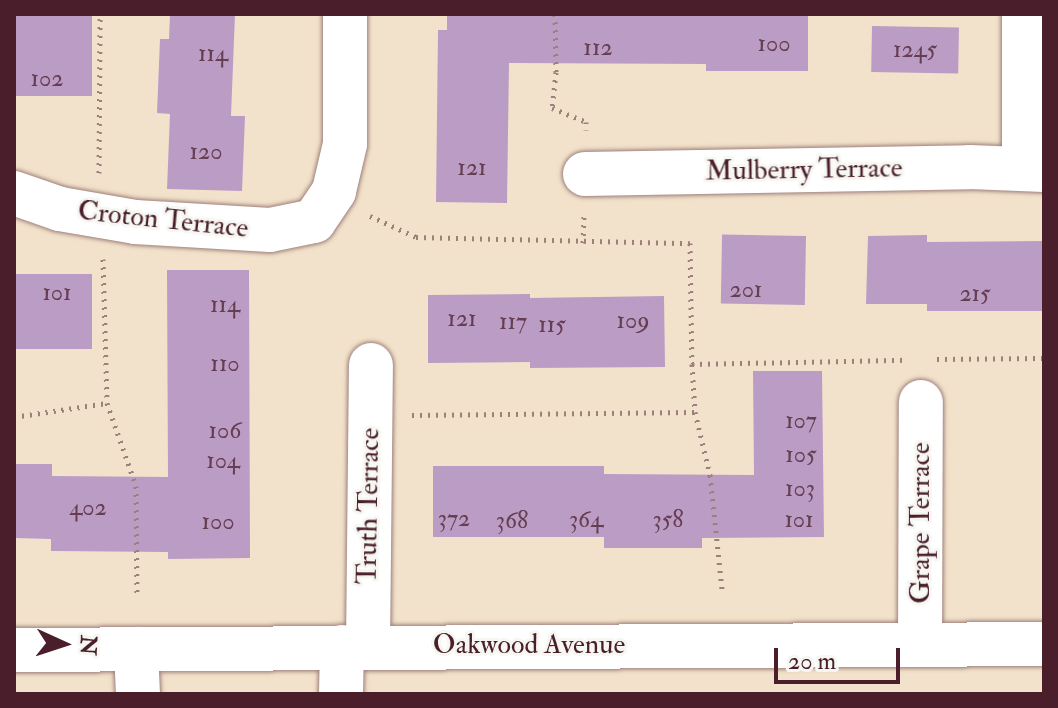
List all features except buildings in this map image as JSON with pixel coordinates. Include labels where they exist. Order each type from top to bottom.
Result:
[{"type":"street","name":"Croton Terrace","points":[[14,193],[60,209],[135,222],[270,230],[314,221],[334,191],[345,144],[345,14]]},
{"type":"street","points":[[1024,14],[1034,168]]},
{"type":"street","name":"Mulberry Terrace","points":[[585,174],[1034,168]]},
{"type":"street","name":"Truth Terrace","points":[[341,694],[355,646],[371,365]]},
{"type":"street","name":"Grape Terrace","points":[[920,644],[921,402]]},
{"type":"street","name":"Oakwood Avenue","points":[[14,650],[1044,644]]},
{"type":"street","points":[[136,649],[138,694]]},
{"type":"path","points":[[100,14],[98,216],[107,296],[107,403],[136,486],[137,594]]},
{"type":"path","points":[[555,14],[556,72],[552,108],[586,122],[583,243]]},
{"type":"path","points":[[370,216],[416,237],[690,243],[695,412],[710,475],[722,589]]},
{"type":"path","points":[[692,364],[1044,358]]},
{"type":"path","points":[[14,417],[107,403]]},
{"type":"path","points":[[397,415],[695,412]]}]
